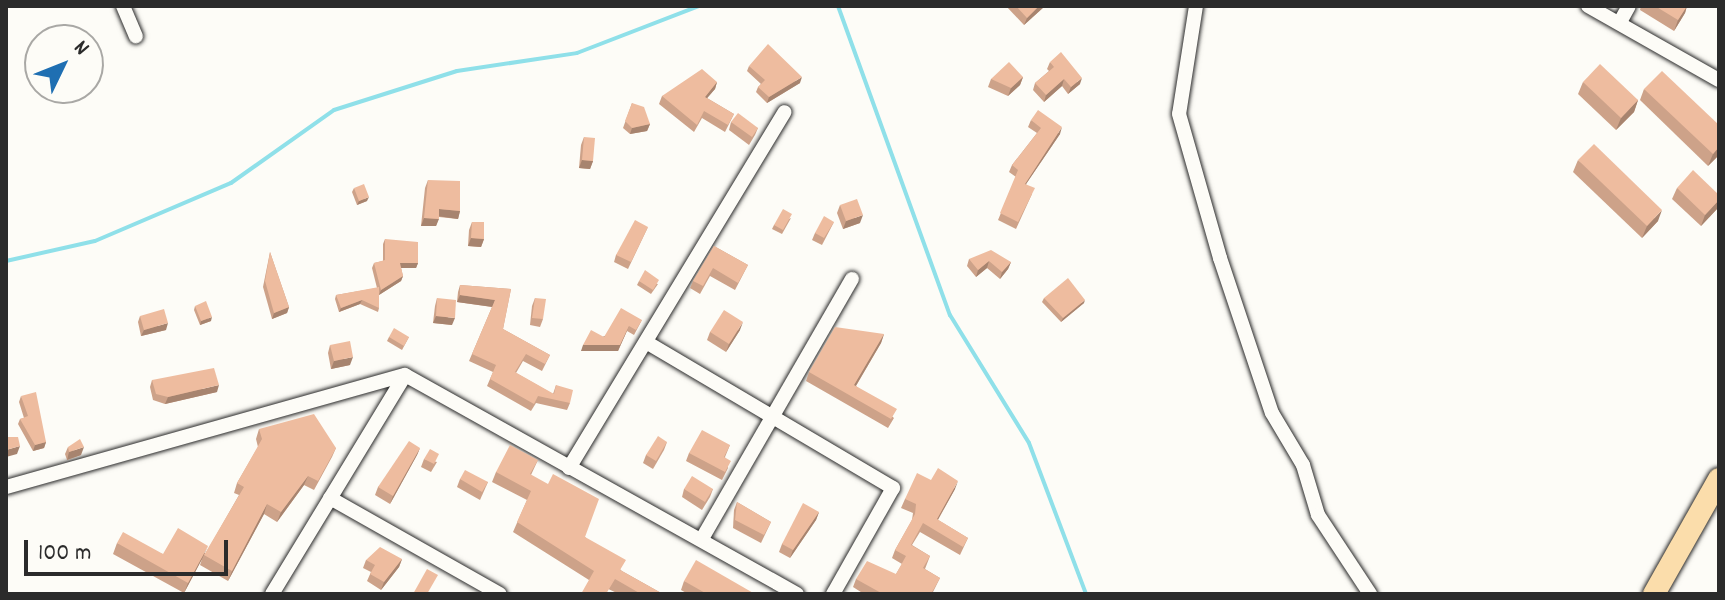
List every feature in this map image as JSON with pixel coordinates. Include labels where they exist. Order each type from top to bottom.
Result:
[{"type":"main road","points":[[1654,594],[1719,479]]},
{"type":"street","points":[[123,6],[136,36]]},
{"type":"street","points":[[1196,6],[1179,114],[1220,258],[1272,413],[1303,465],[1318,515],[1370,594]]},
{"type":"street","points":[[1588,6],[1719,80]]},
{"type":"street","points":[[1620,22],[1629,6]]},
{"type":"street","points":[[569,468],[785,112]]},
{"type":"street","points":[[703,537],[852,279]]},
{"type":"street","points":[[646,342],[893,488],[833,594]]},
{"type":"street","points":[[272,594],[405,375]]},
{"type":"street","points":[[6,487],[405,375],[569,468],[703,537],[797,594]]},
{"type":"street","points":[[330,498],[500,594]]},
{"type":"building","points":[[1016,6],[1039,6],[1027,18]]},
{"type":"building","points":[[1655,6],[1687,6],[1678,20]]},
{"type":"building","points":[[768,44],[802,77],[769,97],[758,87],[765,80],[749,66]]},
{"type":"building","points":[[1061,52],[1082,78],[1071,87],[1064,79],[1046,95],[1035,83],[1054,67],[1050,62]]},
{"type":"building","points":[[1009,62],[1023,77],[1011,88],[991,79]]},
{"type":"building","points":[[1600,64],[1638,100],[1621,118],[1583,82]]},
{"type":"building","points":[[702,69],[717,82],[705,97],[734,114],[728,125],[704,111],[697,125],[662,96]]},
{"type":"building","points":[[1662,71],[1719,125],[1719,147],[1713,154],[1644,89]]},
{"type":"building","points":[[632,103],[644,107],[650,124],[632,128],[625,121]]},
{"type":"building","points":[[1038,110],[1062,127],[1025,184],[1035,188],[1018,222],[1000,213],[1018,170],[1012,165],[1041,128],[1031,120]]},
{"type":"building","points":[[738,113],[758,128],[752,137],[731,122]]},
{"type":"building","points":[[584,137],[595,138],[593,161],[582,160]]},
{"type":"building","points":[[1594,144],[1662,210],[1647,226],[1578,160]]},
{"type":"building","points":[[1693,170],[1719,195],[1719,200],[1705,215],[1677,188]]},
{"type":"building","points":[[428,180],[460,181],[460,211],[439,209],[439,219],[424,218]]},
{"type":"building","points":[[364,184],[369,197],[359,201],[354,188]]},
{"type":"building","points":[[857,199],[863,215],[846,221],[840,205]]},
{"type":"building","points":[[783,209],[792,214],[783,230],[774,225]]},
{"type":"building","points":[[824,216],[834,222],[824,238],[815,233]]},
{"type":"building","points":[[635,220],[648,227],[631,262],[616,255]]},
{"type":"building","points":[[472,222],[484,222],[484,239],[471,238]]},
{"type":"building","points":[[385,239],[418,242],[418,263],[400,263],[403,276],[381,290],[374,263],[385,260]]},
{"type":"building","points":[[714,246],[748,265],[738,283],[713,268],[703,286],[693,281]]},
{"type":"building","points":[[991,250],[1011,262],[1002,272],[989,261],[978,270],[969,259]]},
{"type":"building","points":[[270,252],[289,307],[274,313],[265,281]]},
{"type":"building","points":[[645,270],[659,280],[653,290],[639,281]]},
{"type":"building","points":[[1068,278],[1085,300],[1063,318],[1044,298]]},
{"type":"building","points":[[460,285],[511,289],[503,329],[550,355],[545,364],[526,354],[515,372],[554,394],[556,385],[573,390],[570,403],[538,396],[534,404],[490,379],[496,365],[472,354],[495,300],[460,295]]},
{"type":"building","points":[[379,287],[379,308],[362,300],[341,308],[336,295]]},
{"type":"building","points":[[437,298],[456,300],[455,318],[436,316]]},
{"type":"building","points":[[535,298],[546,299],[543,319],[532,318]]},
{"type":"building","points":[[206,301],[212,317],[201,321],[195,306]]},
{"type":"building","points":[[621,308],[642,320],[636,330],[629,326],[620,345],[583,345],[591,330],[604,337]]},
{"type":"building","points":[[164,309],[168,323],[144,330],[140,316]]},
{"type":"building","points":[[724,310],[743,322],[729,344],[710,332]]},
{"type":"building","points":[[835,327],[884,334],[854,385],[897,409],[891,419],[809,372]]},
{"type":"building","points":[[394,328],[409,337],[404,346],[389,337]]},
{"type":"building","points":[[350,341],[353,357],[334,361],[330,345]]},
{"type":"building","points":[[214,368],[219,385],[168,397],[156,394],[152,380]]},
{"type":"building","points":[[36,392],[46,442],[35,445],[20,419],[28,416],[21,396]]},
{"type":"building","points":[[314,414],[336,448],[318,481],[308,476],[281,512],[267,504],[232,571],[204,555],[244,487],[237,483],[262,439],[259,429]]},
{"type":"building","points":[[702,430],[730,445],[724,457],[731,461],[725,472],[689,453]]},
{"type":"building","points":[[658,436],[667,442],[656,461],[646,455]]},
{"type":"building","points":[[6,437],[18,437],[20,446],[6,450]]},
{"type":"building","points":[[80,439],[84,447],[69,452],[68,447]]},
{"type":"building","points":[[409,441],[420,448],[393,496],[378,487]]},
{"type":"building","points":[[510,445],[538,460],[530,474],[548,484],[553,474],[599,499],[585,537],[626,560],[620,570],[663,594],[641,594],[615,579],[606,594],[581,594],[594,571],[517,522],[531,491],[496,472]]},
{"type":"building","points":[[430,449],[439,454],[434,464],[424,459]]},
{"type":"building","points":[[938,468],[958,481],[937,519],[968,538],[963,547],[923,523],[911,545],[930,556],[923,568],[940,578],[931,594],[883,594],[856,579],[867,561],[896,574],[906,556],[895,550],[915,514],[916,504],[905,499],[917,473],[931,480]]},
{"type":"building","points":[[465,470],[488,482],[482,492],[460,479]]},
{"type":"building","points":[[692,476],[713,489],[705,502],[684,489]]},
{"type":"building","points":[[737,502],[771,522],[764,535],[735,520]]},
{"type":"building","points":[[803,503],[819,512],[793,550],[782,544]]},
{"type":"building","points":[[178,528],[208,546],[188,583],[117,543],[123,532],[163,554]]},
{"type":"building","points":[[380,547],[402,559],[384,582],[370,574],[375,565],[366,560]]},
{"type":"building","points":[[696,560],[755,594],[707,594],[684,581]]},
{"type":"building","points":[[427,569],[438,575],[427,594],[413,594]]},
{"type":"waterway","points":[[6,261],[95,241],[231,183],[334,110],[457,71],[577,53],[699,6]]},
{"type":"waterway","points":[[838,6],[950,315],[1029,443],[1086,594]]}]
